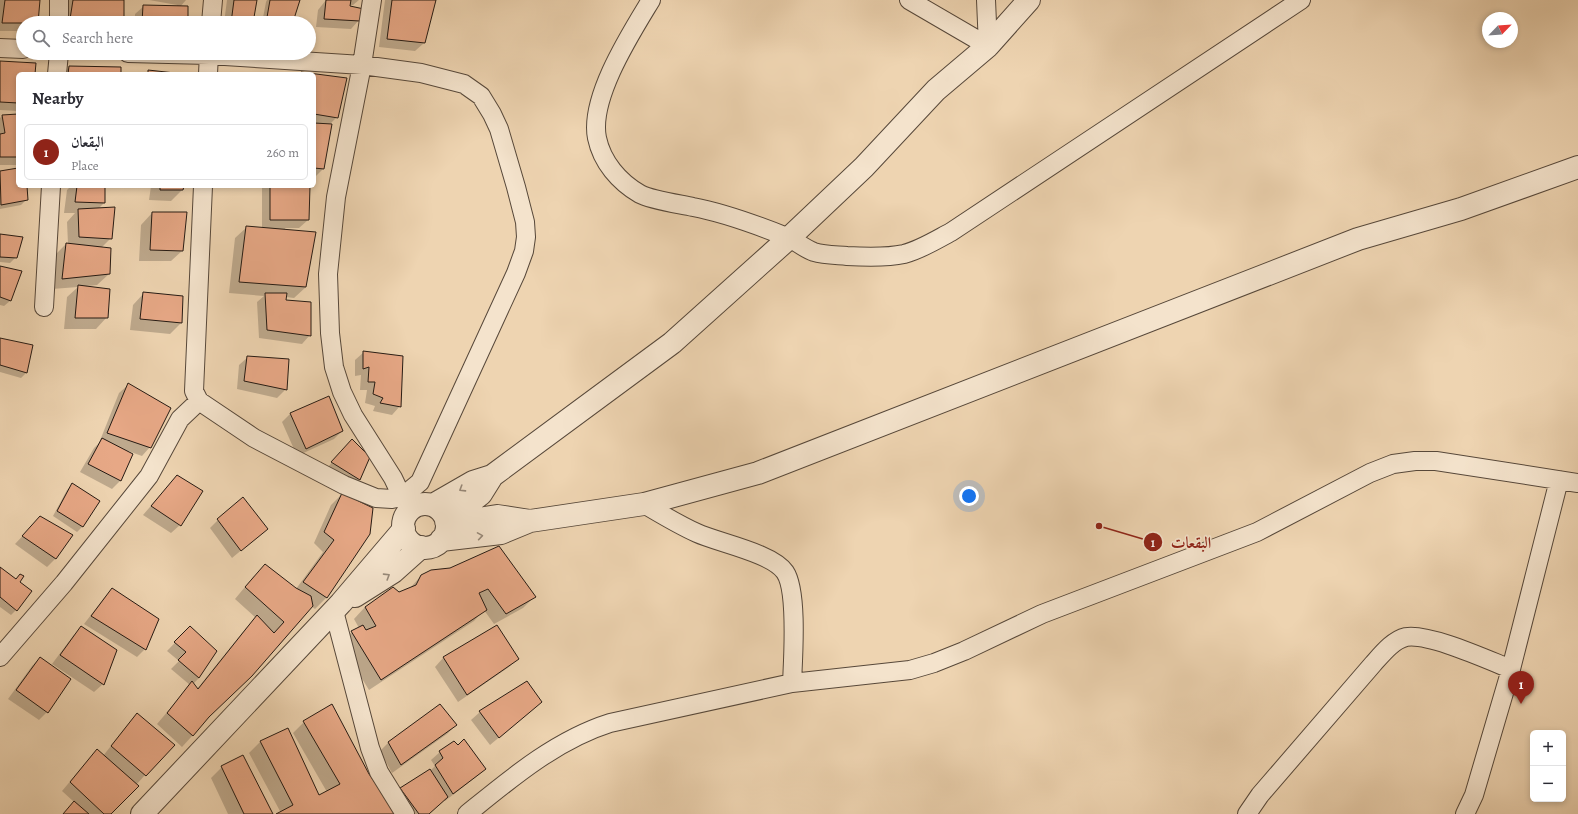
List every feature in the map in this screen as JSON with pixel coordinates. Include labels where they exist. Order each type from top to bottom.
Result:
[{"type":"street","points":[[59,0],[59,16]]},
{"type":"street","points":[[211,16],[212,0]]},
{"type":"street","points":[[372,0],[362,65],[336,198],[328,274],[330,333],[334,367],[342,392],[353,415],[393,478],[405,512],[405,535],[409,541],[421,547],[434,546],[442,523],[473,482],[492,476],[672,343],[789,238],[864,167],[936,90],[988,46],[1029,0]]},
{"type":"street","points":[[651,0],[624,44],[602,94],[596,116],[597,138],[604,160],[618,178],[641,195],[708,210],[789,238],[813,251],[848,256],[888,256],[905,254],[925,246],[951,232],[1301,0]]},
{"type":"street","points":[[909,0],[988,46]]},
{"type":"street","points":[[986,0],[988,46]]},
{"type":"street","points":[[0,48],[16,49]]},
{"type":"street","points":[[57,72],[58,60]]},
{"type":"street","points":[[208,72],[209,60]]},
{"type":"street","points":[[142,814],[338,607],[405,512],[516,274],[524,251],[526,237],[516,187],[499,129],[481,96],[464,84],[421,73],[362,65],[292,60]]},
{"type":"street","points":[[442,523],[497,516],[530,521],[644,504],[758,473],[1358,239],[1461,208],[1577,170]]},
{"type":"street","points":[[44,307],[51,188]]},
{"type":"street","points":[[203,188],[194,391],[200,401],[254,438],[344,485],[376,498],[392,499],[405,512]]},
{"type":"street","points":[[0,657],[58,589],[148,476],[180,419],[200,401]]},
{"type":"street","points":[[467,814],[501,786],[544,756],[571,739],[593,728],[610,723],[792,684],[910,670],[934,663],[964,651],[1042,614],[1257,532],[1370,473],[1393,464],[1415,461],[1436,461],[1578,483]]},
{"type":"street","points":[[1465,814],[1474,795],[1511,669],[1559,480]]},
{"type":"street","points":[[405,512],[423,504],[442,523]]},
{"type":"street","points":[[644,504],[697,533],[775,562],[785,572],[793,599],[792,684]]},
{"type":"street","points":[[338,607],[393,572],[421,547]]},
{"type":"street","points":[[338,607],[370,748],[379,772],[405,814]]},
{"type":"street","points":[[1247,814],[1260,795],[1391,645],[1406,637],[1430,638],[1511,669]]},
{"type":"building","points":[[5,0],[40,0],[39,16],[16,16],[16,23],[2,23]]},
{"type":"building","points":[[73,0],[124,0],[124,16],[70,16]]},
{"type":"building","points":[[234,0],[257,0],[254,16],[232,16]]},
{"type":"building","points":[[270,0],[300,0],[295,16],[267,16]]},
{"type":"building","points":[[326,0],[351,0],[350,6],[364,9],[360,21],[324,19]]},
{"type":"building","points":[[392,0],[436,0],[425,43],[387,39]]},
{"type":"building","points":[[143,5],[188,6],[188,16],[142,16]]},
{"type":"building","points":[[0,61],[36,63],[35,72],[16,72],[16,103],[0,102]]},
{"type":"building","points":[[69,66],[121,67],[121,72],[68,72]]},
{"type":"building","points":[[148,70],[166,72],[148,72]]},
{"type":"building","points":[[316,74],[347,78],[338,118],[316,114]]},
{"type":"building","points":[[16,114],[16,157],[0,157],[0,134],[5,133],[2,115]]},
{"type":"building","points":[[316,123],[332,124],[324,169],[316,168]]},
{"type":"building","points":[[16,168],[16,188],[27,188],[28,200],[1,205],[0,171]]},
{"type":"building","points":[[77,188],[105,188],[105,203],[75,202]]},
{"type":"building","points":[[160,188],[184,188],[183,190],[160,190]]},
{"type":"building","points":[[270,188],[310,188],[309,220],[270,220]]},
{"type":"building","points":[[115,207],[112,239],[79,237],[78,209]]},
{"type":"building","points":[[152,212],[187,212],[183,251],[150,250]]},
{"type":"building","points":[[246,226],[316,232],[306,287],[239,282]]},
{"type":"building","points":[[0,234],[23,237],[17,258],[0,257]]},
{"type":"building","points":[[66,243],[111,248],[110,274],[62,279]]},
{"type":"building","points":[[0,266],[22,271],[11,301],[0,297]]},
{"type":"building","points":[[78,285],[110,289],[108,318],[75,318]]},
{"type":"building","points":[[143,292],[183,296],[182,323],[140,319]]},
{"type":"building","points":[[265,293],[287,293],[286,300],[311,302],[311,336],[267,330]]},
{"type":"building","points":[[0,338],[33,345],[27,373],[0,365]]},
{"type":"building","points":[[363,351],[403,356],[401,407],[380,403],[383,398],[373,394],[375,382],[368,382],[369,367],[363,369]]},
{"type":"building","points":[[247,356],[289,359],[287,390],[244,381]]},
{"type":"building","points":[[128,383],[171,408],[151,448],[107,433]]},
{"type":"building","points":[[329,396],[343,431],[306,449],[290,413]]},
{"type":"building","points":[[102,438],[133,454],[121,481],[88,464]]},
{"type":"building","points":[[352,439],[370,457],[360,480],[331,462]]},
{"type":"building","points":[[177,475],[203,491],[181,526],[151,506]]},
{"type":"building","points":[[72,483],[100,501],[83,527],[57,511]]},
{"type":"building","points":[[342,493],[373,508],[370,534],[327,598],[303,582],[334,540],[324,532]]},
{"type":"building","points":[[243,497],[268,529],[241,551],[217,519]]},
{"type":"building","points":[[40,516],[73,535],[56,559],[22,536]]},
{"type":"building","points":[[499,546],[536,597],[506,614],[488,589],[479,593],[487,610],[381,680],[351,631],[363,625],[366,630],[376,626],[365,607],[393,587],[399,592],[416,585],[421,575],[431,570],[450,568]]},
{"type":"building","points":[[265,564],[296,588],[311,596],[313,606],[252,676],[209,717],[193,736],[167,713],[192,681],[198,689],[257,615],[274,633],[284,622],[245,587]]},
{"type":"building","points":[[0,567],[16,579],[20,574],[24,576],[20,582],[32,591],[17,611],[0,597]]},
{"type":"building","points":[[112,588],[159,619],[146,650],[91,616]]},
{"type":"building","points":[[497,625],[519,659],[467,695],[443,657]]},
{"type":"building","points":[[81,626],[117,650],[104,685],[60,655]]},
{"type":"building","points":[[190,626],[217,651],[199,678],[178,660],[186,652],[174,642]]},
{"type":"building","points":[[40,657],[71,679],[48,713],[16,690]]},
{"type":"building","points":[[527,681],[542,702],[499,738],[479,711]]},
{"type":"building","points":[[332,704],[369,774],[397,814],[276,814],[293,805],[260,741],[288,728],[319,795],[340,784],[303,721]]},
{"type":"building","points":[[440,704],[457,725],[401,765],[388,742]]},
{"type":"building","points":[[137,713],[175,745],[146,776],[111,746]]},
{"type":"building","points":[[464,739],[486,769],[453,794],[435,765],[443,758],[439,751],[454,741],[458,745]]},
{"type":"building","points":[[97,749],[139,786],[111,814],[104,814],[70,782]]},
{"type":"building","points":[[243,755],[273,814],[244,814],[221,766]]},
{"type":"building","points":[[430,769],[448,797],[429,814],[419,814],[400,788]]},
{"type":"building","points":[[74,801],[89,814],[63,814]]},
{"type":"place","name":"البقعات","points":[[1099,526]]},
{"type":"place","name":"البقعان","points":[[1521,704]]}]
